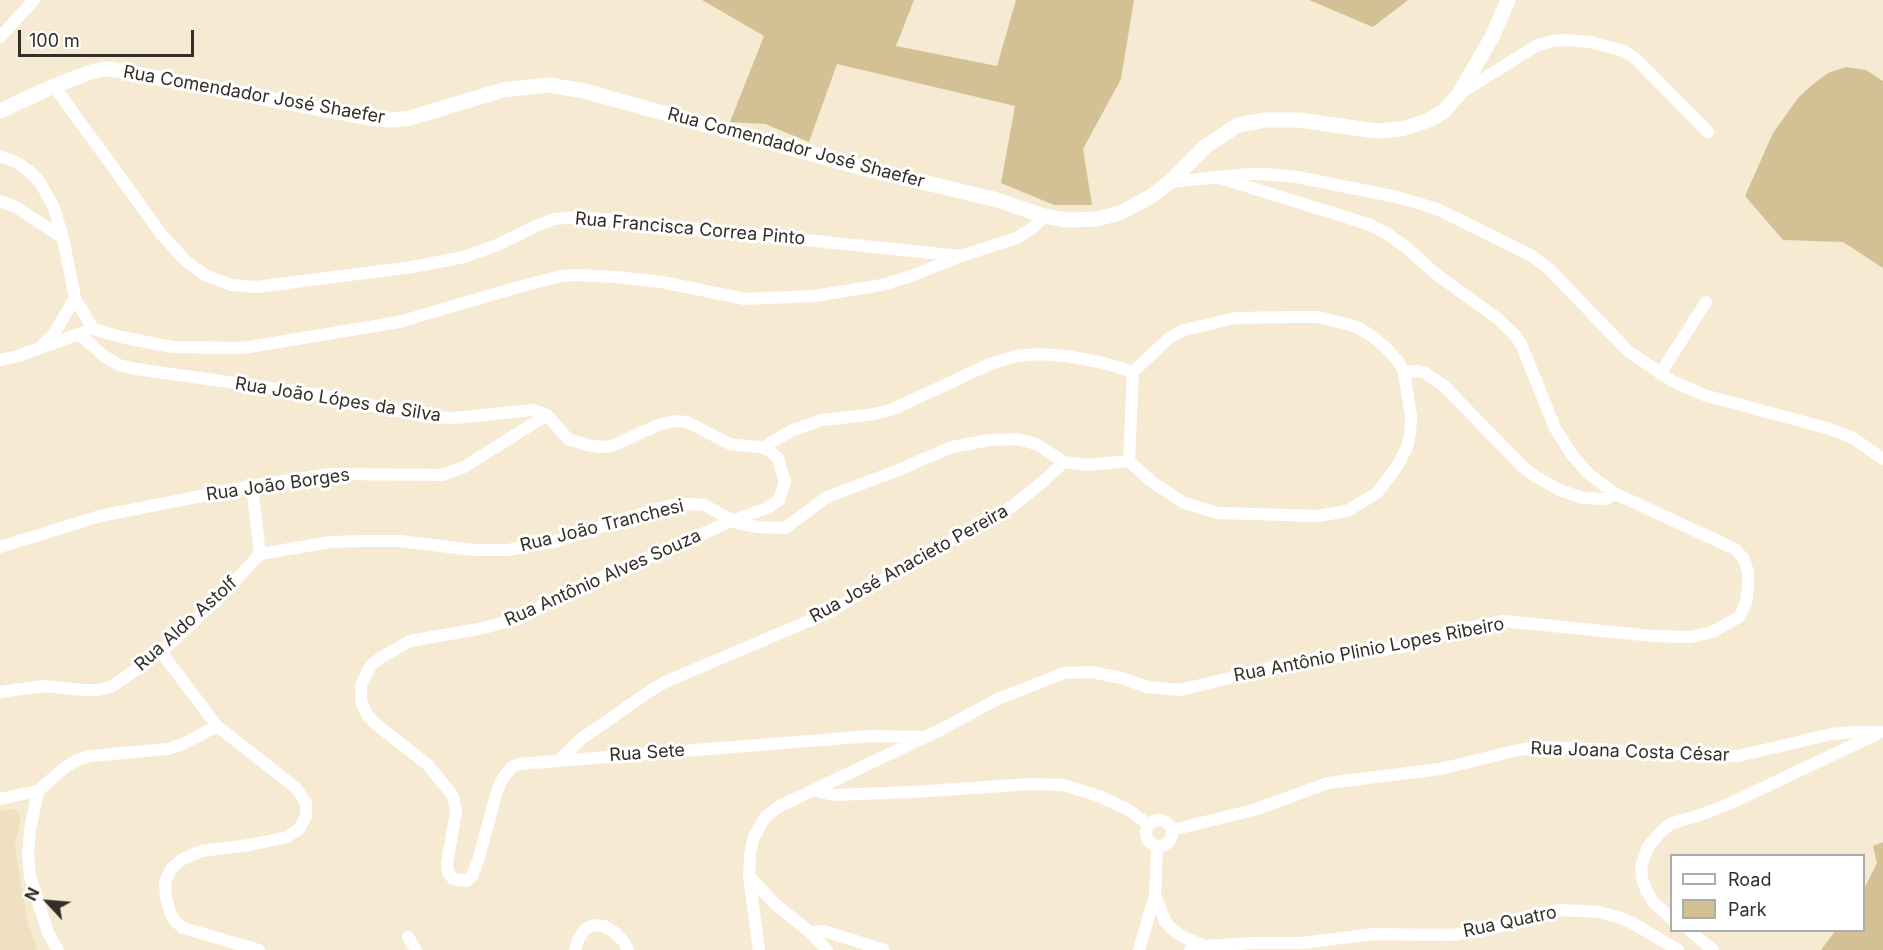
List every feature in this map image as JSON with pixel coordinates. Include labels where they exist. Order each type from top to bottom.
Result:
[{"type":"street","points":[[0,37],[34,0]]},
{"type":"street","name":"Rua Comendador José Shaefer","points":[[0,111],[54,86],[104,69],[390,120],[410,118],[502,90],[549,85],[584,91],[866,169],[994,199],[1044,216],[1084,220],[1120,213],[1150,197],[1170,182],[1206,146],[1238,125],[1266,120],[1299,120],[1376,131],[1402,129],[1430,120],[1440,114],[1459,94],[1492,37],[1508,0]]},
{"type":"street","points":[[1459,94],[1536,46],[1552,41],[1591,42],[1624,51],[1635,58],[1708,132]]},
{"type":"street","name":"Rua Francisca Correa Pinto","points":[[54,86],[162,235],[186,261],[205,275],[231,285],[256,287],[412,267],[454,259],[497,245],[536,225],[554,219],[582,217],[961,256]]},
{"type":"street","points":[[0,156],[23,167],[40,182],[54,208],[63,238],[75,298],[93,328]]},
{"type":"street","points":[[1170,182],[1248,174],[1297,177],[1397,197],[1437,208],[1532,256],[1563,281],[1628,351],[1672,381],[1704,395],[1830,429],[1853,438],[1883,459]]},
{"type":"street","name":"Rua Antônio Plinio Lopes Ribeiro","points":[[922,738],[998,699],[1064,673],[1091,672],[1122,678],[1147,687],[1180,690],[1287,664],[1407,646],[1462,629],[1503,621],[1653,636],[1691,637],[1712,632],[1739,617],[1746,603],[1748,572],[1744,559],[1735,549],[1616,494],[1590,474],[1572,455],[1555,428],[1522,346],[1515,335],[1497,318],[1436,274],[1407,248],[1377,228],[1220,178]]},
{"type":"street","points":[[0,201],[16,207],[63,238]]},
{"type":"street","points":[[0,360],[18,356],[93,328],[121,337],[172,347],[243,348],[399,322],[561,276],[616,277],[662,282],[745,300],[825,295],[882,285],[1017,238],[1035,226],[1044,216]]},
{"type":"street","points":[[40,347],[53,335],[75,298]]},
{"type":"street","points":[[1660,374],[1706,302]]},
{"type":"street","points":[[1319,317],[1357,327],[1372,336],[1398,361],[1404,372],[1411,416],[1407,447],[1398,465],[1377,493],[1347,511],[1317,516],[1218,513],[1201,510],[1169,494],[1129,461],[1133,372],[1169,338],[1184,330],[1235,318],[1319,317]]},
{"type":"street","name":"Rua João Lópes da Silva","points":[[79,334],[104,356],[119,365],[136,369],[320,395],[428,417],[455,418],[525,410],[547,415]]},
{"type":"street","points":[[547,415],[568,439],[586,446],[612,446],[658,425],[675,421],[687,422],[730,444],[766,448],[770,443],[793,430],[822,420],[891,410],[990,364],[1016,356],[1039,354],[1066,356],[1104,363],[1133,372]]},
{"type":"street","points":[[1404,372],[1425,373],[1443,385],[1523,467],[1536,477],[1562,491],[1583,498],[1605,499],[1616,494]]},
{"type":"street","name":"Rua João Borges","points":[[0,547],[100,516],[252,486],[330,474],[442,475],[464,467],[547,415]]},
{"type":"street","name":"Rua João Tranchesi","points":[[260,554],[331,542],[360,541],[400,541],[474,550],[508,550],[557,541],[672,505],[688,504],[705,505],[732,521],[758,527],[785,528],[826,497],[952,447],[990,440],[1018,439],[1036,444],[1064,462],[1088,465],[1129,461]]},
{"type":"street","name":"Rua Antônio Alves Souza","points":[[453,879],[448,872],[447,864],[456,812],[453,796],[428,765],[376,725],[367,715],[361,701],[361,685],[371,665],[410,641],[484,628],[520,618],[561,594],[775,504],[782,493],[785,475],[778,458],[766,448]]},
{"type":"street","name":"Rua José Anacieto Pereira","points":[[560,759],[581,739],[650,691],[674,678],[830,612],[928,552],[984,524],[1014,505],[1064,462]]},
{"type":"street","points":[[252,486],[260,554]]},
{"type":"street","name":"Rua Aldo Astolf","points":[[0,692],[43,686],[82,690],[111,687],[161,652],[220,597],[260,554]]},
{"type":"street","points":[[161,652],[217,726],[296,788],[306,803],[306,816],[299,829],[279,840],[201,851],[181,860],[171,869],[165,882],[170,912],[174,920],[183,928],[259,950]]},
{"type":"street","points":[[0,799],[38,791],[64,768],[77,760],[90,756],[168,749],[183,744],[217,726]]},
{"type":"street","points":[[1670,918],[1653,902],[1646,890],[1641,866],[1648,848],[1670,824],[1731,803],[1882,732]]},
{"type":"street","name":"Rua Joana Costa César","points":[[1172,830],[1257,809],[1328,783],[1440,769],[1538,747],[1738,756],[1832,734],[1882,732]]},
{"type":"street","name":"Rua Sete","points":[[453,879],[467,881],[472,876],[497,791],[503,778],[512,767],[519,764],[872,736],[922,738]]},
{"type":"street","points":[[759,950],[749,876],[753,839],[765,817],[780,806],[922,738]]},
{"type":"street","points":[[813,790],[833,795],[1063,784],[1127,809],[1149,825]]},
{"type":"street","points":[[38,791],[30,830],[30,876],[48,933],[58,950]]},
{"type":"street","points":[[1160,820],[1167,823],[1172,830],[1169,842],[1157,847],[1147,840],[1146,832],[1149,825],[1160,820]]},
{"type":"street","points":[[1138,950],[1155,895],[1157,847]]},
{"type":"street","points":[[749,876],[776,905],[810,932],[827,950]]},
{"type":"street","points":[[1155,895],[1165,921],[1173,930],[1205,946]]},
{"type":"street","name":"Rua Quatro","points":[[1190,950],[1205,946],[1252,943],[1302,943],[1373,934],[1452,935],[1491,929],[1532,915],[1561,910],[1599,912],[1618,917],[1678,950]]},
{"type":"street","points":[[575,950],[585,929],[593,925],[604,926],[614,932],[628,950]]},
{"type":"street","points":[[810,932],[824,931],[884,950]]},
{"type":"street","points":[[1691,932],[1713,950]]},
{"type":"street","points":[[408,937],[416,950]]},
{"type":"shaded area","points":[[16,809],[21,819],[15,845],[20,880],[28,923],[37,950],[0,950],[0,811]]},
{"type":"green space","points":[[702,0],[914,0],[896,46],[997,66],[1016,0],[1134,0],[1121,79],[1083,149],[1092,205],[1054,205],[1001,183],[1015,106],[837,64],[809,142],[765,124],[730,122],[764,36]]},
{"type":"green space","points":[[1309,0],[1408,0],[1373,27]]},
{"type":"green space","points":[[1846,67],[1866,70],[1883,81],[1883,268],[1843,242],[1783,240],[1745,196],[1773,133],[1798,98],[1828,73]]},
{"type":"green space","points":[[1883,842],[1883,950],[1821,950],[1834,932],[1865,932],[1865,887],[1877,863],[1873,846]]}]
